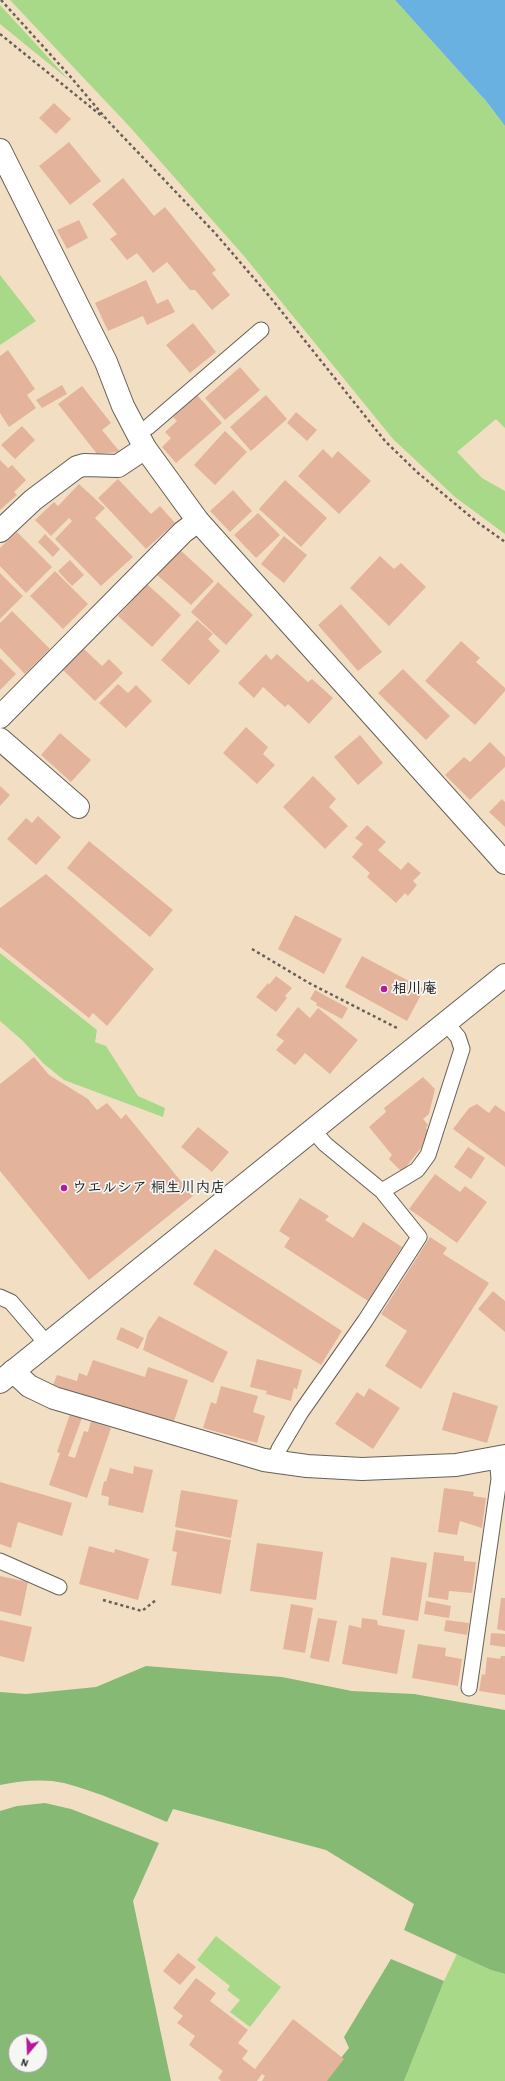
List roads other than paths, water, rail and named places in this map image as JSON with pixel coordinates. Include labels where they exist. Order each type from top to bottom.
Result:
[{"type":"street","points":[[0,150],[106,362],[122,406],[141,440],[198,521],[505,863]]},
{"type":"street","points":[[0,531],[33,500],[77,467],[84,465],[118,466],[141,440]]},
{"type":"street","points":[[0,717],[183,532],[198,521]]},
{"type":"street","points":[[0,739],[78,807]]},
{"type":"street","points":[[501,1457],[456,1465],[369,1469],[307,1466],[275,1462],[247,1456],[54,1398],[7,1376],[505,975]]},
{"type":"lane","points":[[141,440],[148,427],[261,330]]},
{"type":"lane","points":[[382,1191],[417,1170],[428,1155],[462,1049],[458,1037],[445,1022]]},
{"type":"lane","points":[[275,1462],[279,1449],[301,1412],[418,1240],[418,1234],[382,1191],[325,1144],[312,1129]]},
{"type":"lane","points":[[0,1297],[11,1302],[47,1344]]},
{"type":"lane","points":[[469,1688],[501,1457]]},
{"type":"lane","points":[[0,1561],[59,1587]]},
{"type":"water","points":[[395,0],[505,0],[505,126],[486,101]]},
{"type":"place","name":"相川庵","points":[[384,989]]},
{"type":"place","name":"ウエルシア 桐生川内店","points":[[64,1188]]}]
